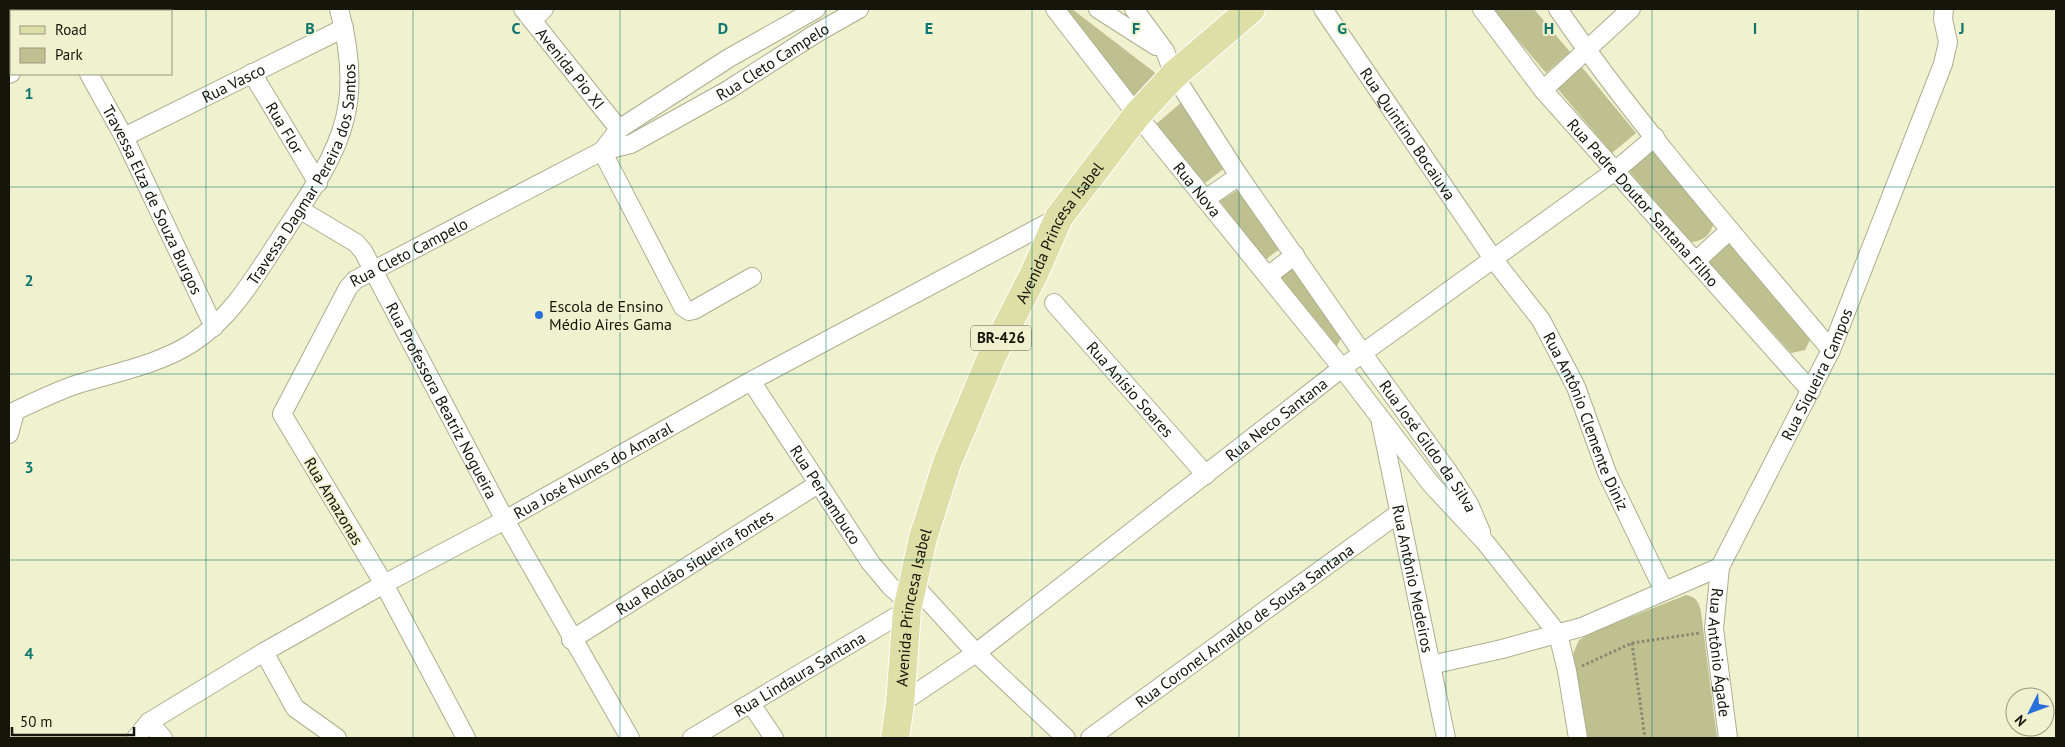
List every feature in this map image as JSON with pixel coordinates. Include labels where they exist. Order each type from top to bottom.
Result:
[{"type":"main road","name":"Avenida Princesa Isabel","points":[[895,738],[900,704],[909,598],[923,538],[947,464],[992,356],[1034,274],[1060,217],[1137,115],[1169,63],[1251,9]]},
{"type":"street","name":"Travessa Dagmar Pereira dos Santos","points":[[12,413],[72,386],[160,358],[190,344],[214,327],[238,302],[318,183],[337,144],[348,102],[349,68],[340,9]]},
{"type":"street","name":"Rua Cleto Campelo","points":[[602,151],[619,129],[729,58],[816,9]]},
{"type":"street","name":"Rua Cleto Campelo","points":[[284,417],[283,410],[348,288],[355,280],[602,151],[630,144],[647,135],[728,90],[815,34],[859,9]]},
{"type":"street","name":"Rua Nova","points":[[1054,9],[1137,115],[1207,198],[1342,368]]},
{"type":"street","points":[[1098,9],[1169,63]]},
{"type":"street","points":[[1134,9],[1239,176],[1363,354]]},
{"type":"street","name":"Rua Quintino Bocaiuva","points":[[1323,9],[1494,260]]},
{"type":"street","name":"Rua Padre Doutor Santana Filho","points":[[1482,9],[1543,90],[1616,170],[1810,391]]},
{"type":"street","points":[[1558,9],[1587,52],[1655,137],[1730,230],[1832,350]]},
{"type":"street","points":[[1543,90],[1587,52],[1631,9]]},
{"type":"street","name":"Avenida Pio XI","points":[[533,12],[619,129]]},
{"type":"street","name":"Rua Siqueira Campos","points":[[1720,566],[1832,350],[1943,64],[1948,42],[1940,12]]},
{"type":"street","name":"Rua Vasco","points":[[124,137],[344,28]]},
{"type":"street","name":"Rua Flor","points":[[252,72],[318,183]]},
{"type":"street","name":"Travessa Elza de Souza Burgos","points":[[90,75],[124,137],[214,327]]},
{"type":"street","name":"Rua Neco Santana","points":[[900,704],[976,653],[1342,368],[1616,170],[1655,137]]},
{"type":"street","points":[[602,151],[683,307],[689,311],[694,310],[752,277]]},
{"type":"street","points":[[1207,198],[1239,176]]},
{"type":"street","name":"Rua Professora Beatriz Nogueira","points":[[299,209],[356,243],[363,250],[505,520],[571,640],[630,738]]},
{"type":"street","name":"Rua José Nunes do Amaral","points":[[136,738],[149,722],[264,652],[384,584],[505,520],[750,381],[1060,217]]},
{"type":"street","points":[[1696,261],[1730,230]]},
{"type":"street","points":[[1268,276],[1295,255]]},
{"type":"street","name":"Rua Antônio Clemente Diniz","points":[[1494,260],[1541,320],[1576,388],[1607,473],[1664,591]]},
{"type":"street","name":"Rua Anísio Soares","points":[[1054,303],[1206,475]]},
{"type":"street","name":"Rua José Gildo da Silva","points":[[1363,354],[1447,470],[1469,504],[1485,542]]},
{"type":"street","name":"Rua José Gildo da Silva","points":[[1342,368],[1431,484],[1485,542],[1558,634]]},
{"type":"street","name":"Rua Pernambuco","points":[[750,381],[870,562],[891,587],[909,598],[976,653],[1066,738]]},
{"type":"street","points":[[9,434],[12,413]]},
{"type":"street","name":"Rua Amazonas","points":[[284,417],[384,584],[466,738]]},
{"type":"street","name":"Rua Antônio Medeiros","points":[[1380,419],[1446,738]]},
{"type":"street","points":[[1404,449],[1422,435]]},
{"type":"street","points":[[1431,484],[1447,470]]},
{"type":"street","name":"Rua Roldão siqueira fontes","points":[[571,640],[818,484]]},
{"type":"street","name":"Rua Coronel Arnaldo de Sousa Santana","points":[[1090,738],[1400,513]]},
{"type":"street","points":[[1431,665],[1582,627],[1720,566]]},
{"type":"street","name":"Rua Antônio Ágade","points":[[1720,566],[1714,629],[1728,738]]},
{"type":"street","name":"Rua Lindaura Santana","points":[[692,738],[751,704],[909,598]]},
{"type":"street","points":[[1558,634],[1568,671],[1578,738]]},
{"type":"street","points":[[264,652],[295,708],[337,738]]},
{"type":"street","points":[[751,704],[774,738]]},
{"type":"street","points":[[149,722],[163,738]]},
{"type":"path","points":[[1568,671],[1632,643],[1714,629]]},
{"type":"path","points":[[1632,643],[1645,738]]},
{"type":"green space","points":[[1063,9],[1072,9],[1158,75],[1136,99]]},
{"type":"green space","points":[[1492,9],[1534,9],[1570,52],[1546,73]]},
{"type":"green space","points":[[1581,66],[1636,133],[1612,153],[1557,88]]},
{"type":"green space","points":[[1182,102],[1226,167],[1205,183],[1155,125]]},
{"type":"green space","points":[[1655,149],[1714,221],[1709,234],[1703,239],[1691,242],[1629,171]]},
{"type":"green space","points":[[1241,188],[1281,248],[1265,260],[1220,201]]},
{"type":"green space","points":[[1726,240],[1811,338],[1805,350],[1791,353],[1706,259]]},
{"type":"green space","points":[[1295,264],[1344,332],[1337,346],[1280,277]]},
{"type":"green space","points":[[1686,595],[1696,600],[1701,612],[1717,738],[1585,738],[1573,654],[1579,640],[1593,632]]},
{"type":"place","name":"Escola de Ensino Médio Aires Gama","points":[[539,315]]}]
